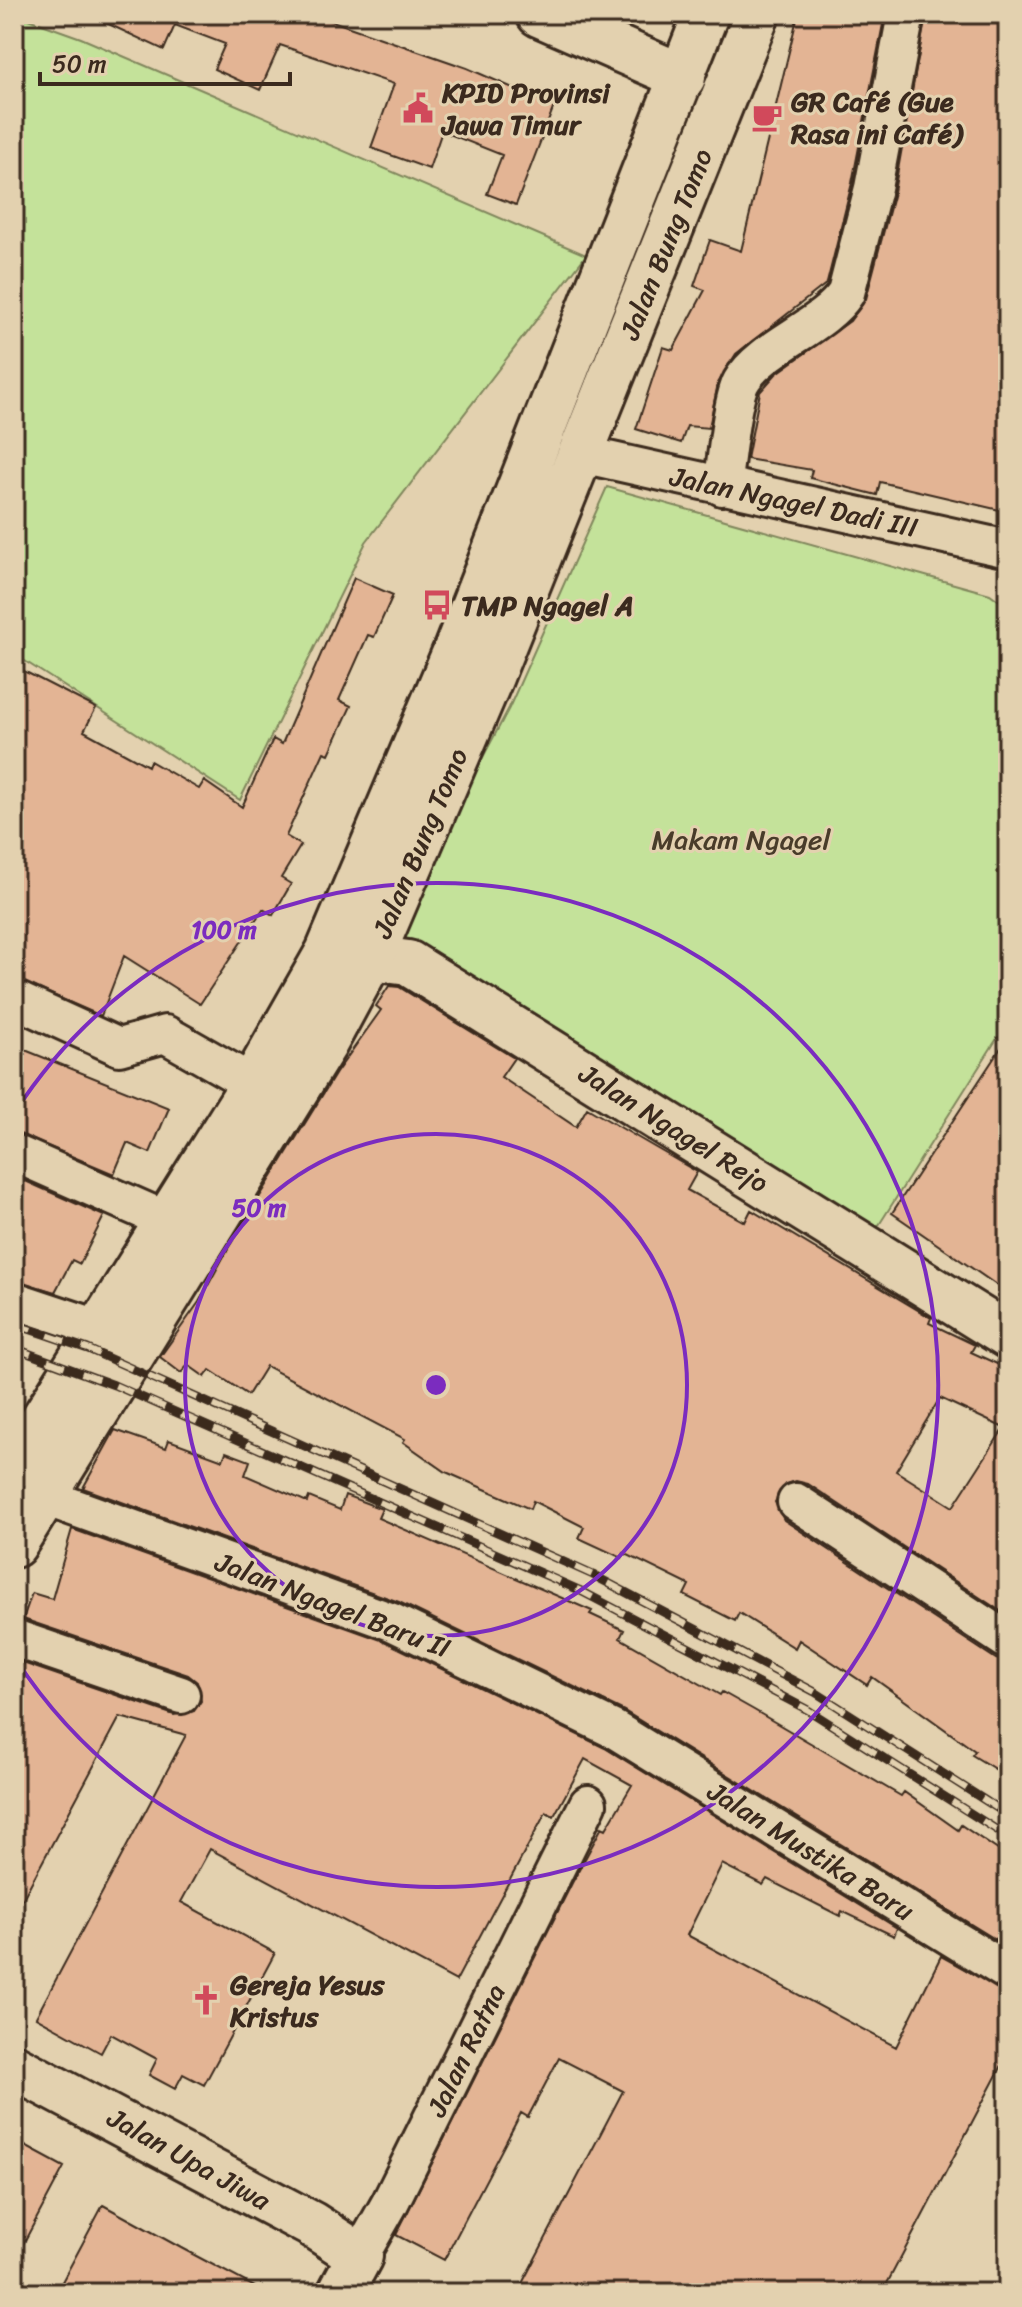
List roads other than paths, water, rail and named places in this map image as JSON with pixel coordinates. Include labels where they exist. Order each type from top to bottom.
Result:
[{"type":"main road","points":[[539,14],[683,77]]},
{"type":"main road","name":"Jalan Bung Tomo","points":[[14,1466],[253,1084],[328,952],[455,652],[706,14]]},
{"type":"main road","name":"Jalan Bung Tomo","points":[[14,1545],[324,1045],[371,958],[581,454],[757,14]]},
{"type":"main road","name":"Jalan Ngagel Rejo","points":[[371,958],[408,963],[1008,1336]]},
{"type":"main road","name":"Jalan Upa Jiwa","points":[[14,2067],[311,2224],[350,2275]]},
{"type":"street","points":[[722,487],[741,383],[783,344],[839,304],[846,293],[873,188],[906,14]]},
{"type":"street","name":"Jalan Ngagel Dadi III","points":[[581,454],[1008,549]]},
{"type":"street","name":"Jalan Ngagel Rejo","points":[[328,952],[371,958]]},
{"type":"street","points":[[14,999],[119,1047],[165,1034],[253,1084]]},
{"type":"street","points":[[14,1153],[168,1221]]},
{"type":"street","points":[[14,1300],[101,1329]]},
{"type":"street","name":"Jalan Ngagel Baru II","points":[[45,1497],[392,1622],[615,1730]]},
{"type":"street","points":[[796,1502],[1008,1641]]},
{"type":"street","points":[[14,1638],[181,1695]]},
{"type":"street","name":"Jalan Mustika Baru","points":[[615,1730],[1008,1972]]},
{"type":"street","name":"Jalan Ratna","points":[[350,2275],[397,2188],[588,1804]]},
{"type":"railway","points":[[14,1324],[88,1349],[593,1575],[815,1692],[1008,1815]]},
{"type":"railway","points":[[14,1348],[114,1385],[579,1590],[808,1710],[1008,1837]]},
{"type":"place","name":"KPID Provinsi Jawa Timur","points":[[418,108]]},
{"type":"place","name":"GR Café (Gue Rasa ini Café)","points":[[767,117]]},
{"type":"place","name":"TMP Ngagel A","points":[[437,605]]},
{"type":"place","name":"Gereja Yesus Kristus","points":[[206,2000]]},
{"type":"park label","name":"Makam Ngagel","points":[[741,839]]}]
